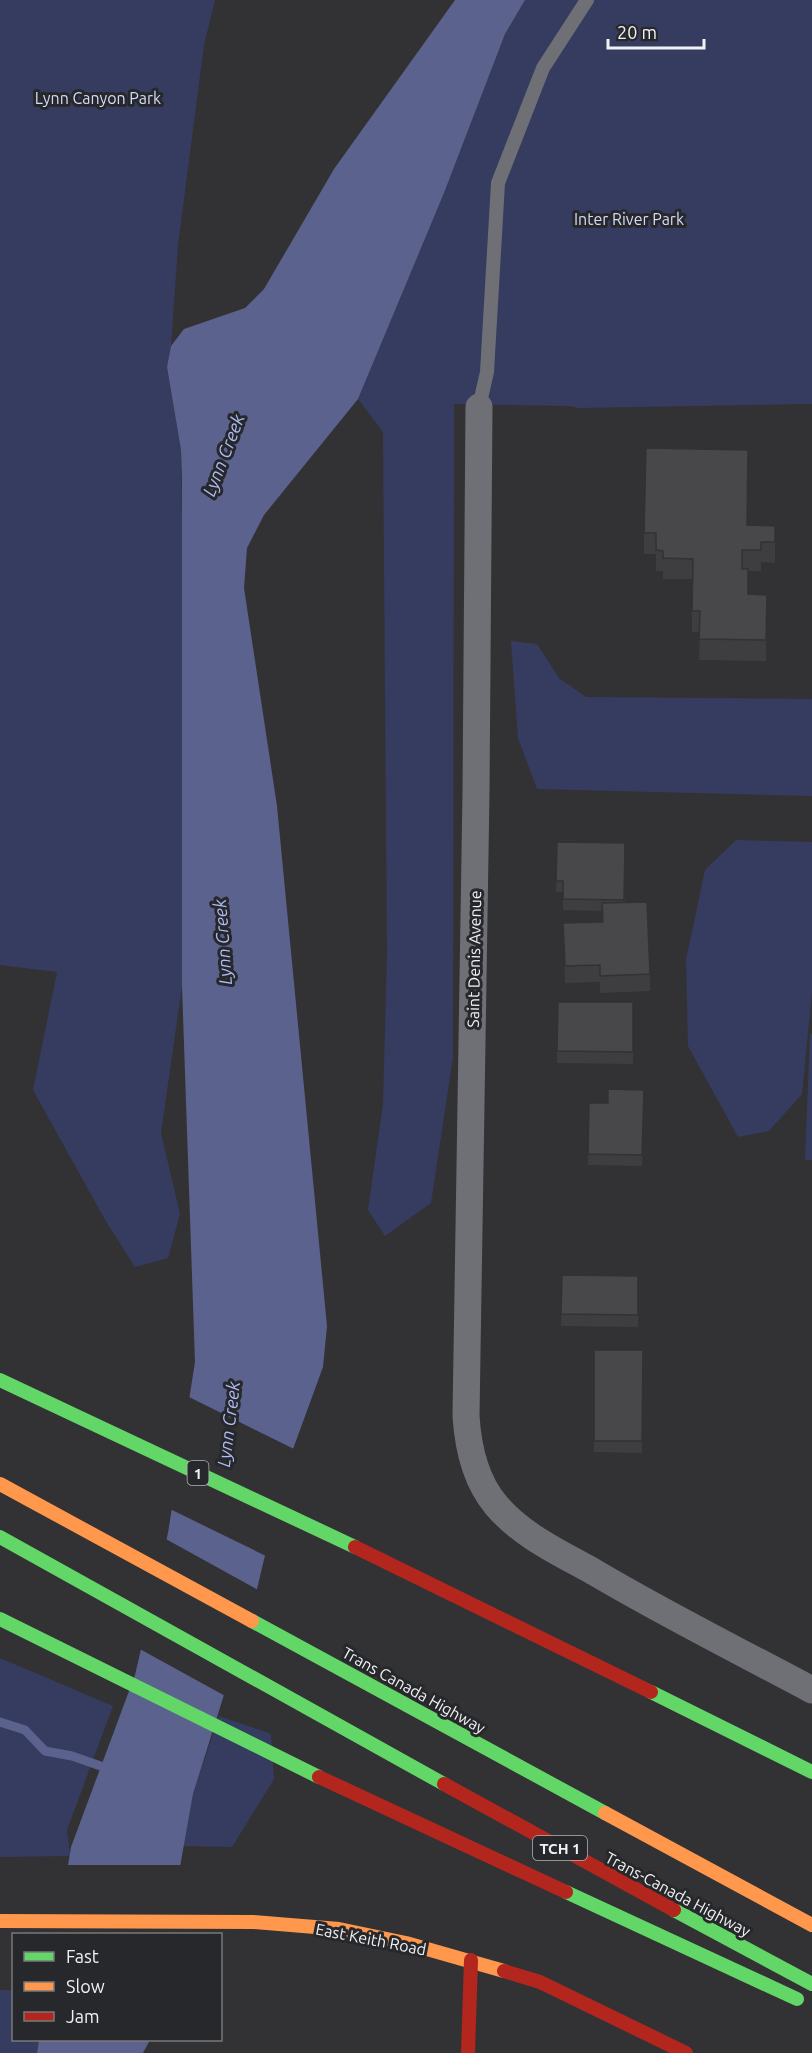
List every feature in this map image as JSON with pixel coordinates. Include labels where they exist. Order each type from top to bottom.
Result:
[{"type":"main road","name":"1","points":[[2,1381],[392,1564],[812,1772]]},
{"type":"main road","name":"Trans Canada Highway","points":[[0,1484],[812,1925]]},
{"type":"main road","name":"Trans-Canada Highway","points":[[0,1537],[310,1707],[568,1853],[812,1984]]},
{"type":"main road","points":[[0,1619],[305,1771],[812,2006]]},
{"type":"main road","name":"East Keith Road","points":[[0,1921],[254,1922],[339,1929],[471,1960],[540,1982],[686,2053]]},
{"type":"main road","points":[[468,2053],[471,1960]]},
{"type":"street","name":"Saint Denis Avenue","points":[[478,407],[476,792],[466,1416],[467,1439],[473,1463],[495,1504],[512,1522],[534,1538],[651,1605],[812,1690]]},
{"type":"lane","points":[[478,407],[487,372],[498,183],[543,68],[587,0]]},
{"type":"green space","name":"Lynn Canyon Park","points":[[0,0],[215,0],[204,45],[178,245],[171,346],[167,367],[181,450],[184,646],[182,986],[161,1133],[180,1214],[168,1258],[135,1267],[104,1218],[33,1090],[57,972],[0,965]]},
{"type":"green space","name":"Inter River Park","points":[[525,0],[812,0],[812,404],[579,408],[454,404],[453,1057],[431,1203],[385,1236],[368,1210],[383,1104],[387,954],[383,432],[358,399],[444,193],[505,34]]},
{"type":"green space","points":[[511,641],[537,644],[559,678],[586,697],[812,699],[812,796],[537,789],[518,738]]},
{"type":"green space","points":[[736,840],[812,842],[812,992],[802,1094],[769,1131],[738,1137],[688,1046],[686,960],[705,870]]},
{"type":"green space","points":[[810,1034],[812,1034],[812,1160],[805,1160]]},
{"type":"green space","points":[[0,1658],[113,1706],[67,1830],[70,1856],[0,1857]]},
{"type":"green space","points":[[219,1716],[271,1734],[274,1779],[232,1847],[182,1846],[193,1794]]},
{"type":"green space","points":[[0,1990],[12,1990],[12,2041],[39,2041],[37,2053],[0,2053]]},
{"type":"water","name":"Lynn Creek","points":[[455,0],[525,0],[505,34],[444,193],[358,399],[264,515],[247,548],[244,588],[277,806],[327,1326],[323,1367],[285,1471],[257,1589],[193,1794],[168,1933],[57,1933],[71,1847],[135,1675],[168,1533],[195,1362],[182,986],[182,479],[181,450],[167,367],[171,346],[184,329],[245,308],[264,289],[334,169]]},
{"type":"water","points":[[39,2041],[149,2041],[143,2053],[37,2053]]},
{"type":"pier","points":[[187,1396],[296,1450],[288,1472],[268,1557],[170,1509]]},
{"type":"pier","points":[[164,1538],[260,1591],[227,1697],[138,1648]]},
{"type":"pier","points":[[65,1865],[182,1865],[171,1933],[54,1933]]},
{"type":"building","points":[[646,448],[748,450],[747,525],[775,526],[775,542],[761,542],[761,550],[742,550],[742,569],[748,569],[748,594],[767,595],[766,640],[699,639],[700,611],[692,611],[693,559],[663,558],[663,551],[656,550],[656,533],[644,533]]},
{"type":"building","points":[[557,842],[625,843],[624,900],[563,899],[563,881],[556,881]]},
{"type":"building","points":[[647,902],[650,974],[600,976],[600,965],[565,966],[563,923],[603,922],[602,903]]},
{"type":"building","points":[[558,1002],[633,1002],[633,1052],[557,1051]]},
{"type":"building","points":[[608,1089],[644,1090],[642,1155],[588,1154],[589,1103],[608,1103]]},
{"type":"building","points":[[562,1275],[638,1276],[638,1315],[561,1314]]},
{"type":"building","points":[[594,1350],[643,1350],[642,1441],[594,1441]]},
{"type":"waterway","points":[[0,1722],[25,1730],[45,1751],[72,1756],[112,1770]]},
{"type":"traffic: fast","points":[[0,1380],[355,1547]]},
{"type":"traffic: fast","points":[[0,1537],[444,1784]]},
{"type":"traffic: fast","points":[[0,1619],[319,1777]]},
{"type":"traffic: fast","points":[[252,1621],[605,1813]]},
{"type":"traffic: fast","points":[[651,1692],[812,1772]]},
{"type":"traffic: fast","points":[[566,1892],[797,1999]]},
{"type":"traffic: fast","points":[[674,1910],[812,1984]]},
{"type":"traffic: slow","points":[[0,1484],[252,1621]]},
{"type":"traffic: slow","points":[[605,1813],[812,1925]]},
{"type":"traffic: slow","points":[[0,1921],[253,1922],[339,1929],[406,1943],[504,1971]]},
{"type":"traffic: jam","points":[[355,1547],[651,1692]]},
{"type":"traffic: jam","points":[[319,1777],[566,1892]]},
{"type":"traffic: jam","points":[[444,1784],[674,1910]]},
{"type":"traffic: jam","points":[[468,2053],[471,1960]]},
{"type":"traffic: jam","points":[[504,1971],[540,1982],[686,2053]]}]
